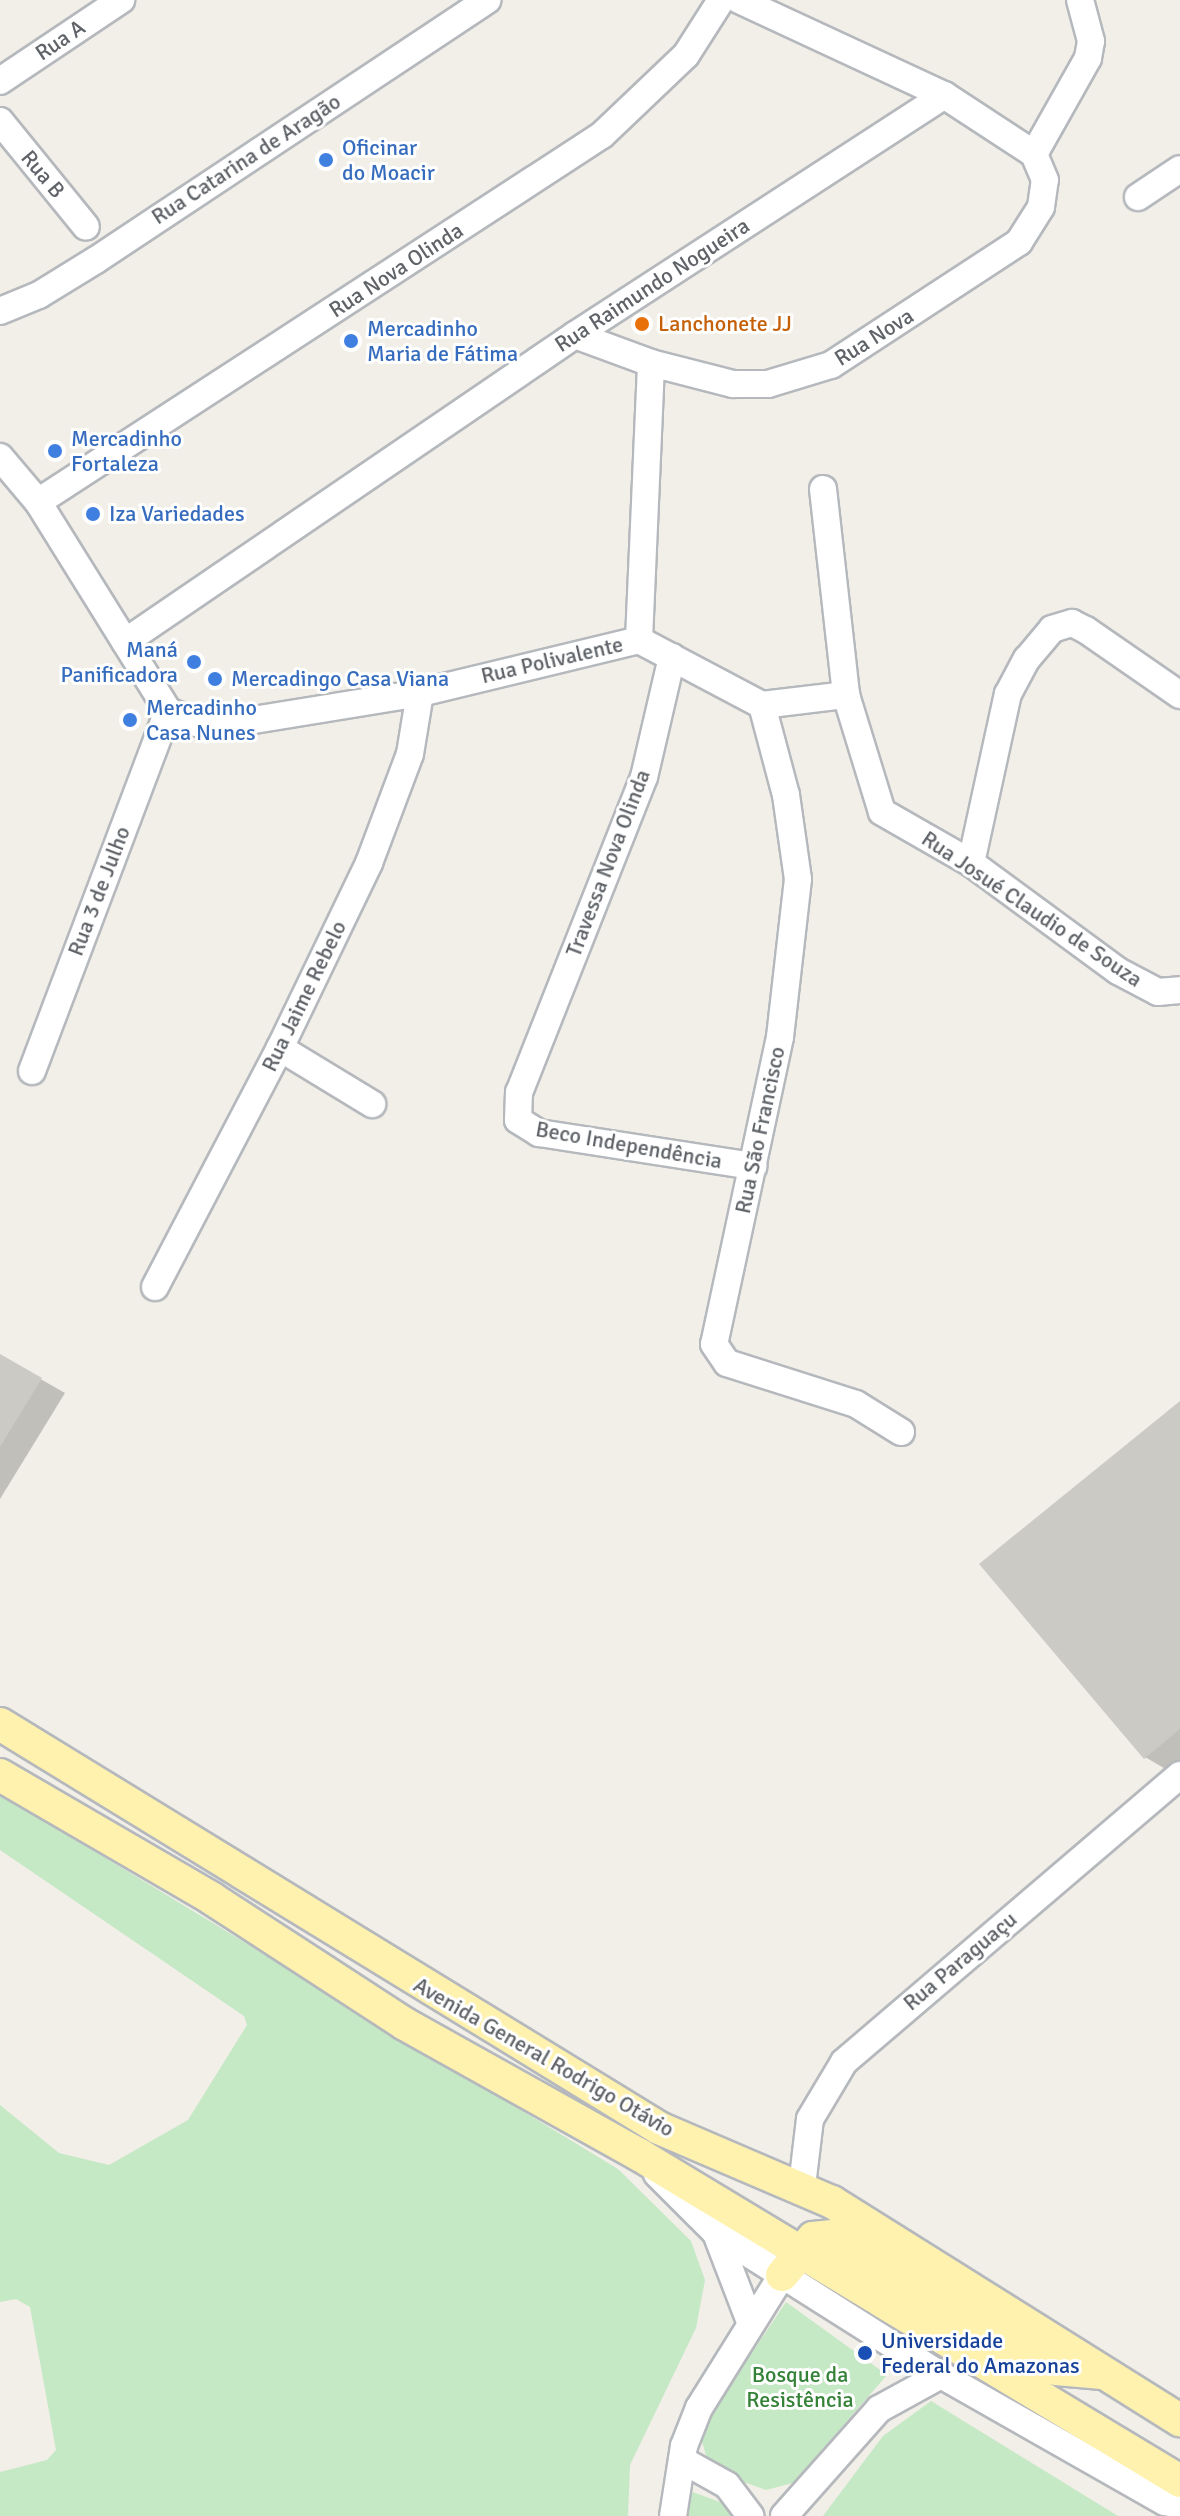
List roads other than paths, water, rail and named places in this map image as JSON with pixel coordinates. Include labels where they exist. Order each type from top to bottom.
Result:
[{"type":"main road","name":"Avenida General Rodrigo Otávio","points":[[0,1724],[659,2128],[802,2186],[1180,2420]]},
{"type":"main road","name":"Avenida General Rodrigo Otávio","points":[[0,1775],[211,1898],[405,2024],[638,2154],[791,2264],[1180,2481]]},
{"type":"main road","points":[[791,2264],[813,2238],[833,2236],[1036,2360],[1056,2369],[1105,2373]]},
{"type":"street","name":"Rua A","points":[[0,81],[121,0]]},
{"type":"street","name":"Rua Catarina de Aragão","points":[[0,311],[39,295],[96,260],[488,0]]},
{"type":"street","name":"Rua Nova Olinda","points":[[38,502],[602,135],[686,55],[721,0]]},
{"type":"street","points":[[739,0],[944,95],[1034,154],[1088,58],[1091,41],[1080,0]]},
{"type":"street","name":"Rua Raimundo Nogueira","points":[[125,642],[575,335],[944,95]]},
{"type":"street","name":"Rua B","points":[[0,121],[86,227]]},
{"type":"street","name":"Rua Nova","points":[[575,335],[651,363],[733,384],[768,384],[831,365],[1019,242],[1041,207],[1045,180],[1034,154]]},
{"type":"street","points":[[1138,197],[1180,169]]},
{"type":"street","points":[[639,640],[651,363]]},
{"type":"street","points":[[0,457],[38,502],[168,711]]},
{"type":"street","name":"Rua Josué Claudio de Souza","points":[[823,489],[846,695],[882,812],[971,863],[1118,971],[1158,992],[1180,990]]},
{"type":"street","points":[[971,863],[1008,694],[1027,659],[1061,624],[1072,623],[1111,646],[1180,695]]},
{"type":"street","name":"Rua Polivalente","points":[[168,711],[197,723],[241,722],[420,693],[639,640],[762,705]]},
{"type":"street","name":"Travessa Nova Olinda","points":[[530,1064],[644,777],[672,657]]},
{"type":"street","name":"Rua Jaime Rebelo","points":[[155,1287],[280,1048],[392,809],[410,754],[420,693]]},
{"type":"street","points":[[762,705],[846,695]]},
{"type":"street","name":"Rua São Francisco","points":[[762,705],[786,795],[798,879],[780,1037],[715,1350],[727,1363],[856,1404],[901,1432]]},
{"type":"street","name":"Rua 3 de Julho","points":[[32,1071],[168,711]]},
{"type":"street","points":[[280,1048],[372,1104]]},
{"type":"street","name":"Beco Independência","points":[[530,1064],[517,1110],[526,1127],[753,1166]]},
{"type":"street","name":"Rua Paraguaçu","points":[[802,2186],[810,2119],[844,2062],[1180,1775]]},
{"type":"street","name":"Avenida General Rodrigo Otávio","points":[[638,2154],[716,2233],[791,2264],[941,2375],[1165,2502],[1180,2505]]},
{"type":"street","points":[[716,2233],[751,2324]]},
{"type":"street","points":[[673,2516],[682,2460],[699,2408],[791,2264]]},
{"type":"street","points":[[682,2460],[744,2506],[790,2509],[879,2409],[941,2375]]},
{"type":"place","name":"Oficinar do Moacir","points":[[326,160]]},
{"type":"place","name":"Lanchonete JJ","points":[[642,324]]},
{"type":"place","name":"Mercadinho Maria de Fátima","points":[[351,341]]},
{"type":"place","name":"Mercadinho Fortaleza","points":[[55,451]]},
{"type":"place","name":"Iza Variedades","points":[[93,514]]},
{"type":"place","name":"Maná Panificadora","points":[[194,662]]},
{"type":"place","name":"Mercadingo Casa Viana","points":[[215,679]]},
{"type":"place","name":"Mercadinho Casa Nunes","points":[[130,720]]},
{"type":"place","name":"Universidade Federal do Amazonas","points":[[865,2353]]},
{"type":"park label","name":"Bosque da Resistência","points":[[800,2386]]}]
